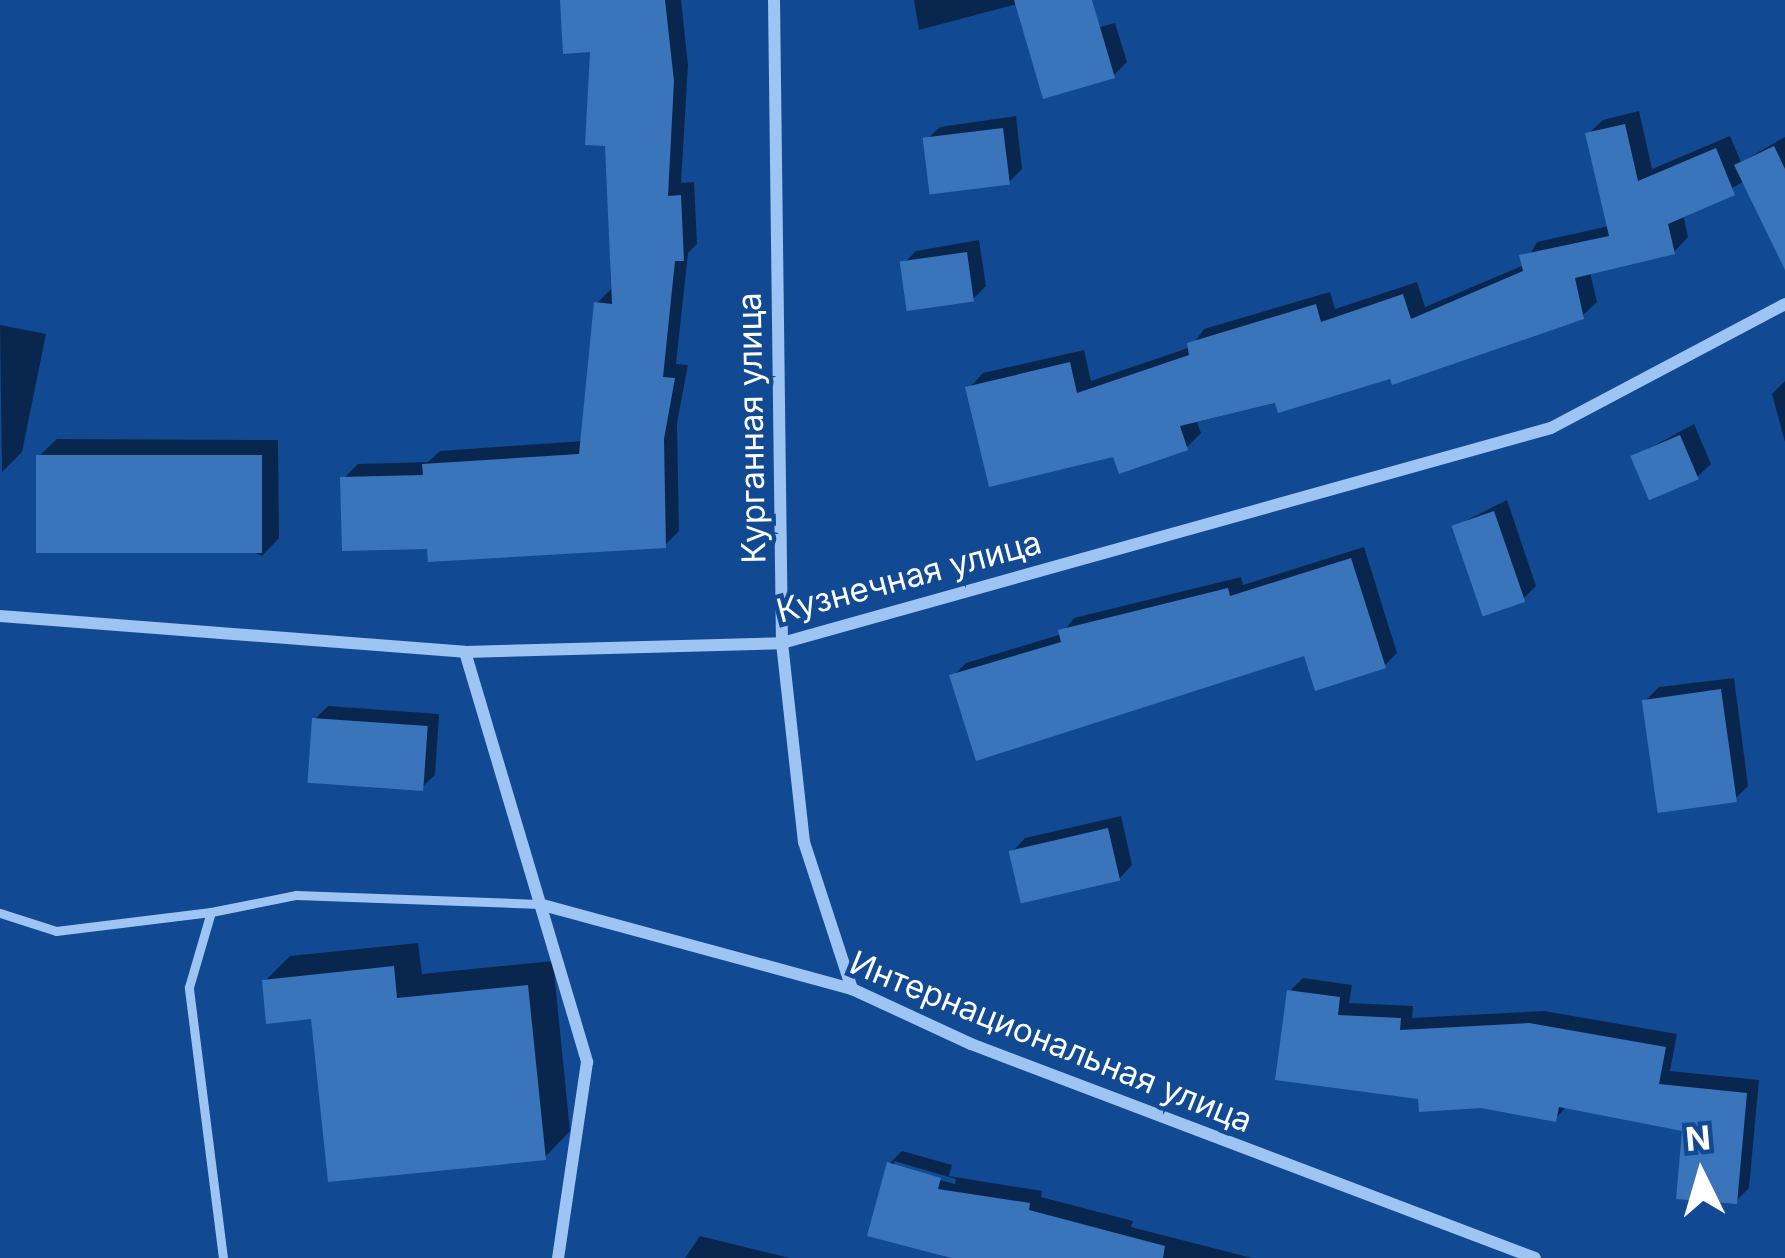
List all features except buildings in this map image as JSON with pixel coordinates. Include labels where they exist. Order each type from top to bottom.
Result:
[{"type":"street","name":"Курганная улица","points":[[774,0],[782,643],[803,842],[852,989]]},
{"type":"street","name":"Кузнечная улица","points":[[0,616],[465,652],[782,643],[1551,428],[1785,304]]},
{"type":"street","points":[[465,652],[587,1062],[559,1258]]},
{"type":"street","name":"Интернациональная улица","points":[[539,904],[852,989],[971,1044],[1535,1258]]},
{"type":"lane","points":[[0,913],[56,931],[211,912],[296,895],[539,904]]},
{"type":"lane","points":[[211,912],[189,987],[223,1258]]}]
